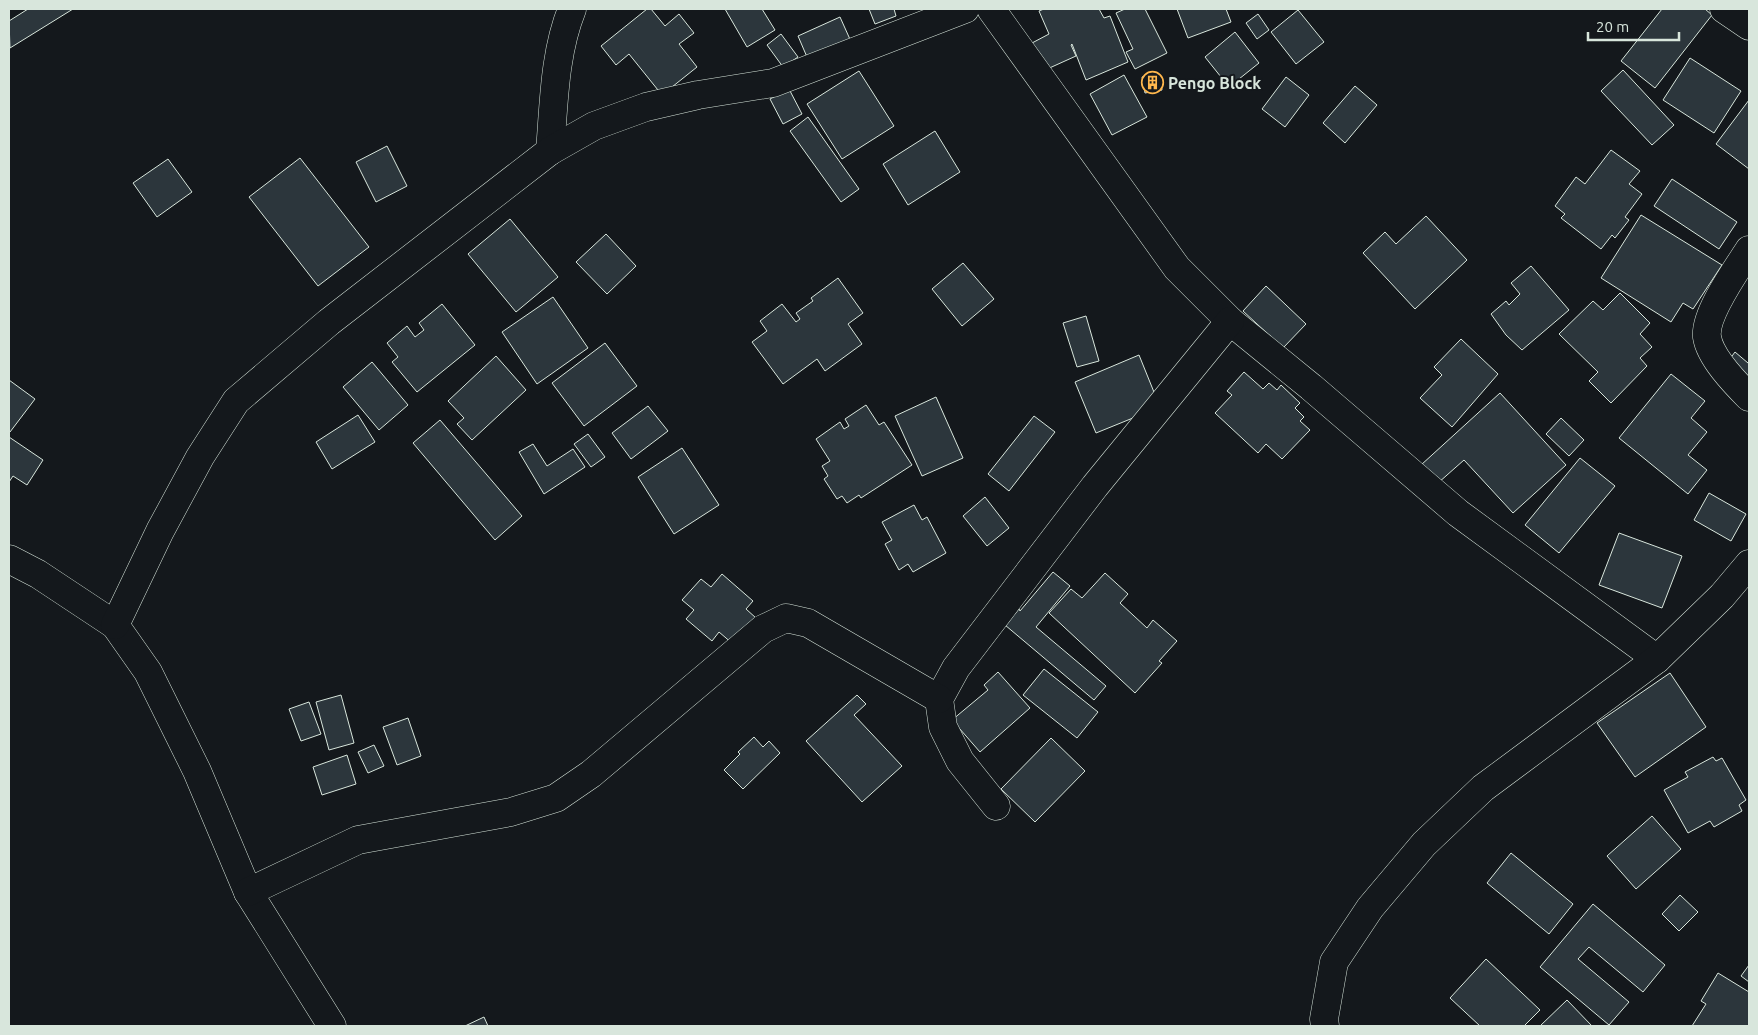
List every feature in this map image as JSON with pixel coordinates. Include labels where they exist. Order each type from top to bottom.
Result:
[{"type":"street","points":[[550,151],[557,63],[566,22],[572,9]]},
{"type":"street","points":[[115,625],[160,531],[200,457],[236,401],[329,322],[550,151],[594,126],[646,107],[698,95],[773,84],[965,9]]},
{"type":"street","points":[[991,9],[1177,268],[1230,321],[1311,387],[1458,513],[1657,660]]},
{"type":"street","points":[[1724,9],[1749,26]]},
{"type":"street","points":[[1749,250],[1723,289],[1709,322],[1707,336],[1717,358],[1749,397]]},
{"type":"street","points":[[996,806],[960,761],[943,727],[939,699],[956,668],[1071,518],[1230,321]]},
{"type":"street","points":[[9,559],[38,574],[115,625],[148,672],[197,771],[248,892],[332,1026]]},
{"type":"street","points":[[1325,1026],[1324,1019],[1334,962],[1370,908],[1424,844],[1483,788],[1657,660],[1722,596],[1749,564]]},
{"type":"street","points":[[248,892],[358,840],[511,812],[556,798],[591,774],[763,629],[786,618],[808,623],[939,699]]},
{"type":"building","points":[[28,9],[73,9],[10,48],[9,21]]},
{"type":"building","points":[[647,9],[651,9],[665,26],[679,14],[694,33],[679,44],[697,67],[662,95],[629,54],[616,65],[601,46]]},
{"type":"building","points":[[725,9],[762,9],[775,30],[747,47]]},
{"type":"building","points":[[869,9],[894,9],[896,16],[875,24]]},
{"type":"building","points":[[1044,9],[1099,9],[1104,18],[1110,16],[1128,62],[1086,80],[1072,44],[1076,56],[1045,70],[1032,43],[1049,34],[1039,11]]},
{"type":"building","points":[[1125,9],[1145,9],[1167,53],[1135,69],[1126,52],[1133,49],[1116,13]]},
{"type":"building","points":[[1177,9],[1226,9],[1231,22],[1188,38]]},
{"type":"building","points":[[1662,9],[1705,9],[1712,15],[1655,88],[1621,61]]},
{"type":"building","points":[[1298,10],[1324,42],[1296,64],[1271,32]]},
{"type":"building","points":[[1258,14],[1269,30],[1257,39],[1246,23]]},
{"type":"building","points":[[840,17],[853,46],[810,64],[798,36]]},
{"type":"building","points":[[1235,32],[1259,63],[1229,87],[1205,57]]},
{"type":"building","points":[[781,34],[798,57],[783,67],[767,45]]},
{"type":"building","points":[[1690,58],[1741,91],[1714,133],[1663,100]]},
{"type":"building","points":[[1623,70],[1674,125],[1652,145],[1601,91]]},
{"type":"building","points":[[859,71],[894,126],[842,159],[807,104]]},
{"type":"building","name":"Pengo Block","points":[[1159,74],[1162,90],[1145,93],[1142,77]]},
{"type":"building","points":[[1124,75],[1147,117],[1112,135],[1090,94]]},
{"type":"building","points":[[1286,77],[1309,95],[1285,127],[1262,109]]},
{"type":"building","points":[[1355,86],[1377,105],[1345,143],[1323,123]]},
{"type":"building","points":[[789,89],[802,114],[783,124],[770,99]]},
{"type":"building","points":[[1749,100],[1749,169],[1716,144]]},
{"type":"building","points":[[808,117],[859,189],[841,202],[790,131]]},
{"type":"building","points":[[935,131],[960,172],[908,205],[883,164]]},
{"type":"building","points":[[387,146],[407,186],[376,202],[356,162]]},
{"type":"building","points":[[1611,150],[1640,171],[1629,184],[1642,194],[1625,217],[1629,220],[1615,238],[1612,235],[1601,249],[1561,218],[1565,214],[1555,206],[1576,177],[1585,184]]},
{"type":"building","points":[[300,158],[369,247],[318,286],[249,197]]},
{"type":"building","points":[[168,159],[192,192],[157,217],[133,183]]},
{"type":"building","points":[[1672,179],[1737,222],[1719,249],[1654,206]]},
{"type":"building","points":[[1641,215],[1722,265],[1693,309],[1683,303],[1671,322],[1601,278]]},
{"type":"building","points":[[1426,216],[1467,260],[1415,309],[1363,253],[1385,232],[1396,244]]},
{"type":"building","points":[[510,219],[558,277],[516,312],[468,254]]},
{"type":"building","points":[[606,234],[636,266],[607,294],[576,262]]},
{"type":"building","points":[[963,263],[994,299],[962,326],[932,289]]},
{"type":"building","points":[[1531,266],[1569,310],[1522,350],[1506,335],[1491,314],[1506,301],[1509,305],[1520,294],[1511,283]]},
{"type":"building","points":[[838,278],[863,313],[848,324],[862,344],[825,371],[817,359],[783,384],[752,342],[767,331],[760,321],[782,304],[796,322],[800,319],[796,313],[813,301],[811,298]]},
{"type":"building","points":[[1266,286],[1306,324],[1283,348],[1243,311]]},
{"type":"building","points":[[1620,293],[1650,323],[1640,334],[1652,347],[1640,358],[1647,366],[1611,403],[1589,381],[1598,372],[1559,334],[1593,301],[1603,310]]},
{"type":"building","points":[[553,297],[588,348],[537,384],[502,332]]},
{"type":"building","points":[[442,304],[475,345],[417,392],[392,362],[398,357],[387,343],[407,326],[415,337],[424,330],[419,323]]},
{"type":"building","points":[[1086,316],[1099,361],[1077,367],[1063,323]]},
{"type":"building","points":[[1461,339],[1498,374],[1452,427],[1420,398],[1442,375],[1434,367]]},
{"type":"building","points":[[605,343],[637,386],[584,426],[552,383]]},
{"type":"building","points":[[1735,352],[1748,363],[1749,361],[1749,381],[1726,364]]},
{"type":"building","points":[[1139,355],[1160,407],[1096,433],[1075,382]]},
{"type":"building","points":[[496,356],[526,390],[472,440],[457,424],[464,418],[448,401]]},
{"type":"building","points":[[372,362],[408,405],[379,430],[343,387]]},
{"type":"building","points":[[1244,372],[1263,389],[1269,383],[1277,390],[1281,385],[1300,403],[1295,408],[1304,417],[1300,421],[1310,430],[1282,459],[1266,444],[1258,453],[1215,413],[1232,395],[1227,391]]},
{"type":"building","points":[[1671,374],[1705,401],[1691,418],[1707,432],[1688,455],[1707,470],[1688,494],[1619,438]]},
{"type":"building","points":[[9,380],[35,399],[10,432],[9,432]]},
{"type":"building","points":[[1500,393],[1566,465],[1513,513],[1464,460],[1438,483],[1421,465]]},
{"type":"building","points":[[936,397],[963,458],[922,476],[895,416]]},
{"type":"building","points":[[866,405],[879,425],[884,422],[912,465],[861,498],[859,495],[847,503],[842,496],[837,499],[824,479],[828,476],[822,466],[830,461],[816,439],[840,422],[844,429],[849,426],[845,419]]},
{"type":"building","points":[[648,406],[668,431],[631,459],[612,433]]},
{"type":"building","points":[[358,415],[375,442],[332,469],[316,442]]},
{"type":"building","points":[[1034,416],[1055,432],[1009,491],[988,474]]},
{"type":"building","points":[[1561,418],[1584,440],[1569,456],[1546,434]]},
{"type":"building","points":[[440,420],[522,516],[495,540],[413,443]]},
{"type":"building","points":[[588,434],[605,457],[591,467],[574,444]]},
{"type":"building","points":[[9,437],[43,460],[27,485],[13,476],[9,482]]},
{"type":"building","points":[[533,444],[547,466],[573,449],[585,467],[544,494],[519,452]]},
{"type":"building","points":[[682,448],[719,505],[674,534],[638,477]]},
{"type":"building","points":[[1580,458],[1615,486],[1559,553],[1525,525]]},
{"type":"building","points":[[1709,493],[1746,514],[1731,541],[1694,520]]},
{"type":"building","points":[[985,497],[1009,528],[987,546],[963,516]]},
{"type":"building","points":[[914,505],[922,520],[927,517],[946,553],[913,572],[908,564],[899,570],[885,544],[892,540],[882,522]]},
{"type":"building","points":[[1619,533],[1682,556],[1662,608],[1599,585]]},
{"type":"building","points":[[1053,572],[1070,586],[1036,627],[1106,686],[1094,700],[1005,625],[1019,609],[1020,611]]},
{"type":"building","points":[[1105,573],[1128,594],[1120,603],[1147,628],[1153,620],[1177,641],[1159,661],[1162,663],[1135,693],[1049,613],[1071,589],[1082,598]]},
{"type":"building","points":[[722,574],[753,601],[746,609],[756,618],[733,644],[719,632],[712,641],[686,619],[694,610],[682,600],[701,579],[711,587]]},
{"type":"building","points":[[1044,669],[1098,712],[1077,738],[1023,695]]},
{"type":"building","points":[[998,672],[1030,708],[980,752],[952,720],[988,690],[984,685]]},
{"type":"building","points":[[1670,673],[1706,727],[1635,777],[1597,723]]},
{"type":"building","points":[[341,695],[354,743],[329,750],[316,702]]},
{"type":"building","points":[[857,695],[866,704],[854,715],[902,766],[862,802],[806,741]]},
{"type":"building","points":[[309,702],[321,734],[301,741],[289,709]]},
{"type":"building","points":[[408,718],[421,756],[397,765],[383,727]]},
{"type":"building","points":[[754,737],[763,747],[769,741],[780,753],[743,789],[724,770],[740,754],[738,752]]},
{"type":"building","points":[[1051,738],[1085,771],[1035,822],[1001,789]]},
{"type":"building","points":[[374,745],[384,766],[368,773],[358,752]]},
{"type":"building","points":[[347,755],[356,784],[322,795],[313,767]]},
{"type":"building","points":[[1713,757],[1716,761],[1722,758],[1746,800],[1739,805],[1742,811],[1714,827],[1710,821],[1688,833],[1664,790],[1688,777],[1685,772]]},
{"type":"building","points":[[1652,816],[1681,849],[1636,889],[1607,856]]},
{"type":"building","points":[[1511,853],[1573,904],[1549,934],[1487,883]]},
{"type":"building","points":[[1680,895],[1698,912],[1679,931],[1662,914]]},
{"type":"building","points":[[1593,904],[1665,965],[1643,992],[1589,947],[1578,959],[1629,1002],[1609,1025],[1540,967]]},
{"type":"building","points":[[1486,959],[1540,1010],[1524,1026],[1480,1026],[1450,998]]},
{"type":"building","points":[[1749,965],[1749,982],[1741,976]]},
{"type":"building","points":[[1718,973],[1749,992],[1749,1026],[1692,1026],[1706,1004],[1701,1001]]},
{"type":"building","points":[[1567,1000],[1592,1026],[1540,1026]]},
{"type":"building","points":[[484,1017],[488,1026],[465,1026]]},
{"type":"place","name":"Pengo Block","points":[[1152,83]]}]
